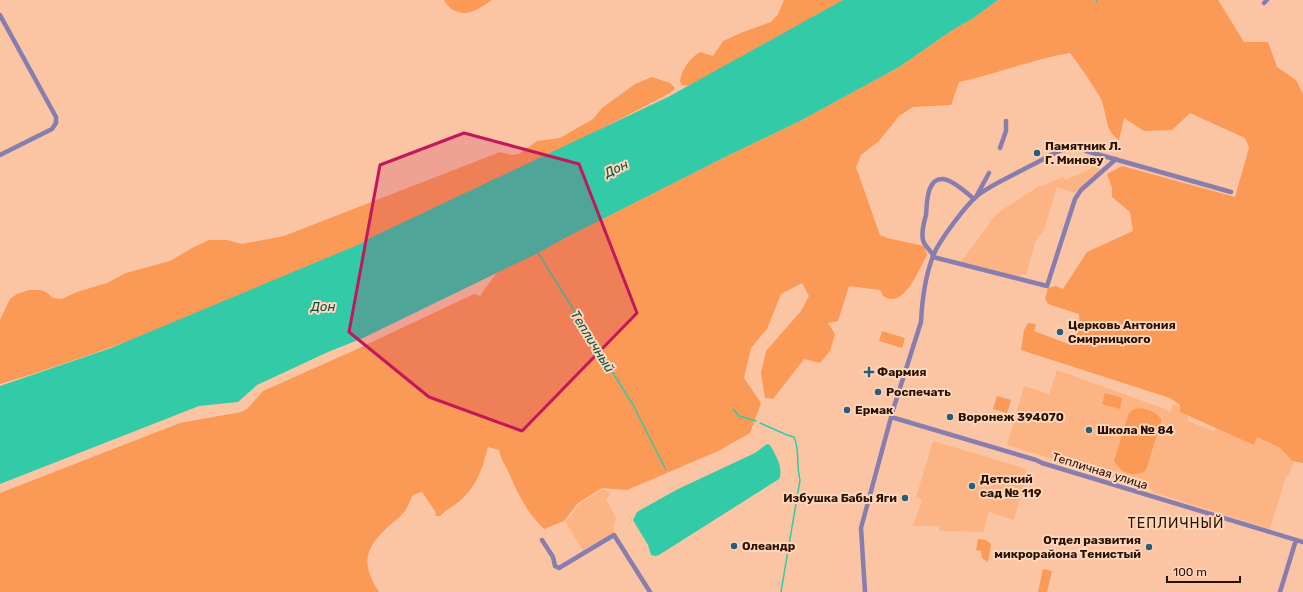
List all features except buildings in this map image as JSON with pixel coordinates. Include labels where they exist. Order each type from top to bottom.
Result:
[{"type":"street","points":[[0,15],[56,117],[56,123],[52,129],[0,154]]},
{"type":"street","points":[[1000,148],[1006,131],[1006,121]]},
{"type":"street","points":[[865,592],[861,528],[891,417],[921,322],[920,313],[933,256],[952,223],[976,198],[992,186],[1059,150],[1076,144],[1086,151],[1231,192]]},
{"type":"street","points":[[976,198],[942,179],[936,181],[930,188],[926,198],[922,235],[923,241],[933,256],[1047,286],[1075,199],[1081,190],[1116,159]]},
{"type":"street","points":[[976,198],[989,173]]},
{"type":"street","name":"Тепличная улица","points":[[891,417],[1036,460],[1150,497],[1303,542]]},
{"type":"street","points":[[542,540],[553,557],[554,566],[559,568],[614,535],[650,592]]},
{"type":"street","points":[[1280,592],[1296,540]]},
{"type":"highlighted area","points":[[464,133],[579,164],[637,313],[522,431],[429,397],[349,332],[380,165]]},
{"type":"shaded area","points":[[444,0],[492,0],[474,11],[464,13],[453,10]]},
{"type":"shaded area","points":[[784,0],[848,0],[690,86],[682,85],[680,81],[682,72],[689,61],[696,55],[700,52],[713,56],[723,41],[771,22],[778,14]]},
{"type":"shaded area","points":[[998,0],[1218,0],[1244,42],[1268,42],[1277,67],[1296,80],[1303,94],[1303,463],[1293,461],[1279,447],[1257,437],[1254,445],[1180,412],[1180,405],[1170,398],[1021,350],[1024,330],[1028,323],[1036,324],[1034,331],[1071,345],[1080,328],[1079,314],[1048,304],[1045,299],[1048,288],[1056,286],[1063,289],[1087,252],[1133,231],[1130,212],[1112,197],[1112,188],[1107,174],[1122,166],[1235,197],[1249,148],[1245,138],[1190,113],[1172,130],[1144,131],[1124,118],[1119,140],[1110,131],[1100,97],[1070,53],[1042,59],[959,82],[951,105],[913,107],[899,116],[879,141],[861,155],[856,167],[880,235],[887,238],[924,246],[927,255],[913,282],[898,298],[892,299],[883,296],[880,290],[849,286],[838,321],[828,323],[835,334],[830,351],[820,363],[804,359],[773,399],[765,398],[761,373],[766,351],[801,311],[809,296],[802,283],[781,294],[767,329],[751,348],[744,378],[761,403],[750,433],[718,451],[627,490],[602,488],[578,503],[564,521],[544,529],[524,503],[503,462],[499,450],[488,447],[482,467],[473,486],[461,500],[440,516],[436,516],[435,511],[422,492],[413,495],[405,511],[382,532],[371,547],[367,563],[369,572],[379,592],[0,592],[0,493],[180,423],[241,412],[247,409],[263,391],[474,294],[480,296],[497,272],[725,157],[800,121],[899,67]]},
{"type":"shaded area","points":[[652,77],[670,83],[675,88],[670,93],[589,135],[425,216],[258,291],[87,356],[0,384],[0,320],[10,299],[17,294],[29,290],[40,290],[46,292],[53,298],[62,299],[77,292],[107,283],[126,273],[170,261],[209,240],[227,240],[242,244],[284,236],[500,152],[511,155],[519,154],[537,141],[560,138],[593,119],[602,108],[635,84]]},
{"type":"shaded area","points":[[1096,166],[1101,171],[1074,193],[1057,187],[1044,230],[1036,240],[1026,275],[1021,274],[1020,277],[961,262],[993,218],[1002,210],[1041,185],[1043,186],[1063,177],[1066,180]]},
{"type":"shaded area","points":[[882,331],[905,338],[902,348],[879,341]]},
{"type":"shaded area","points":[[1057,370],[1165,409],[1170,413],[1173,404],[1182,407],[1180,412],[1189,417],[1188,421],[1214,431],[1216,428],[1231,421],[1277,445],[1295,460],[1288,476],[1286,476],[1270,529],[1155,493],[1149,488],[1007,445],[1024,386],[1049,394]]},
{"type":"shaded area","points":[[1105,393],[1122,398],[1120,409],[1102,404]]},
{"type":"shaded area","points":[[997,396],[1011,400],[1007,413],[993,409]]},
{"type":"shaded area","points":[[1138,408],[1153,412],[1159,416],[1161,422],[1146,470],[1142,473],[1133,474],[1120,469],[1114,461],[1128,415],[1132,410]]},
{"type":"shaded area","name":"Детский сад № 119","points":[[933,441],[1024,468],[1027,474],[1014,520],[989,512],[983,532],[939,531],[939,526],[913,526],[922,500],[916,497]]},
{"type":"shaded area","points":[[603,489],[611,493],[606,499],[616,518],[613,527],[615,532],[583,551],[565,521],[570,517],[579,504]]},
{"type":"shaded area","points":[[978,539],[986,540],[991,544],[988,562],[982,558],[981,551],[976,550]]},
{"type":"shaded area","points":[[1043,569],[1052,571],[1047,592],[1038,592]]},
{"type":"water","name":"Дон","points":[[843,0],[998,0],[899,67],[800,121],[725,157],[538,253],[363,338],[328,352],[257,385],[238,402],[199,406],[0,484],[0,386],[111,348],[360,244],[668,97]]},
{"type":"water","points":[[767,444],[770,445],[780,466],[779,479],[659,555],[651,555],[648,545],[633,520],[637,512],[676,490],[755,453]]},
{"type":"waterway","name":"Тепличный","points":[[537,251],[633,405],[666,470]]},
{"type":"waterway","points":[[733,409],[739,416],[756,421]]},
{"type":"waterway","points":[[760,423],[794,437],[797,447],[800,480],[781,592]]},
{"type":"place","name":"Памятник Л. Г. Минову","points":[[1037,153]]},
{"type":"place","name":"Церковь Антония Смирницкого","points":[[1060,332]]},
{"type":"place","name":"Фармия","points":[[869,372]]},
{"type":"place","name":"Роспечать","points":[[878,392]]},
{"type":"place","name":"Ермак","points":[[847,410]]},
{"type":"place","name":"Воронеж 394070","points":[[950,417]]},
{"type":"place","name":"Школа № 84","points":[[1089,430]]},
{"type":"place","name":"Детский сад № 119","points":[[972,486]]},
{"type":"place","name":"Избушка Бабы Яги","points":[[905,498]]},
{"type":"place","name":"Олеандр","points":[[734,546]]},
{"type":"place","name":"Отдел развития микрорайона Тенистый","points":[[1149,547]]},
{"type":"district","name":"ТЕПЛИЧНЫЙ","points":[[1176,523]]}]
